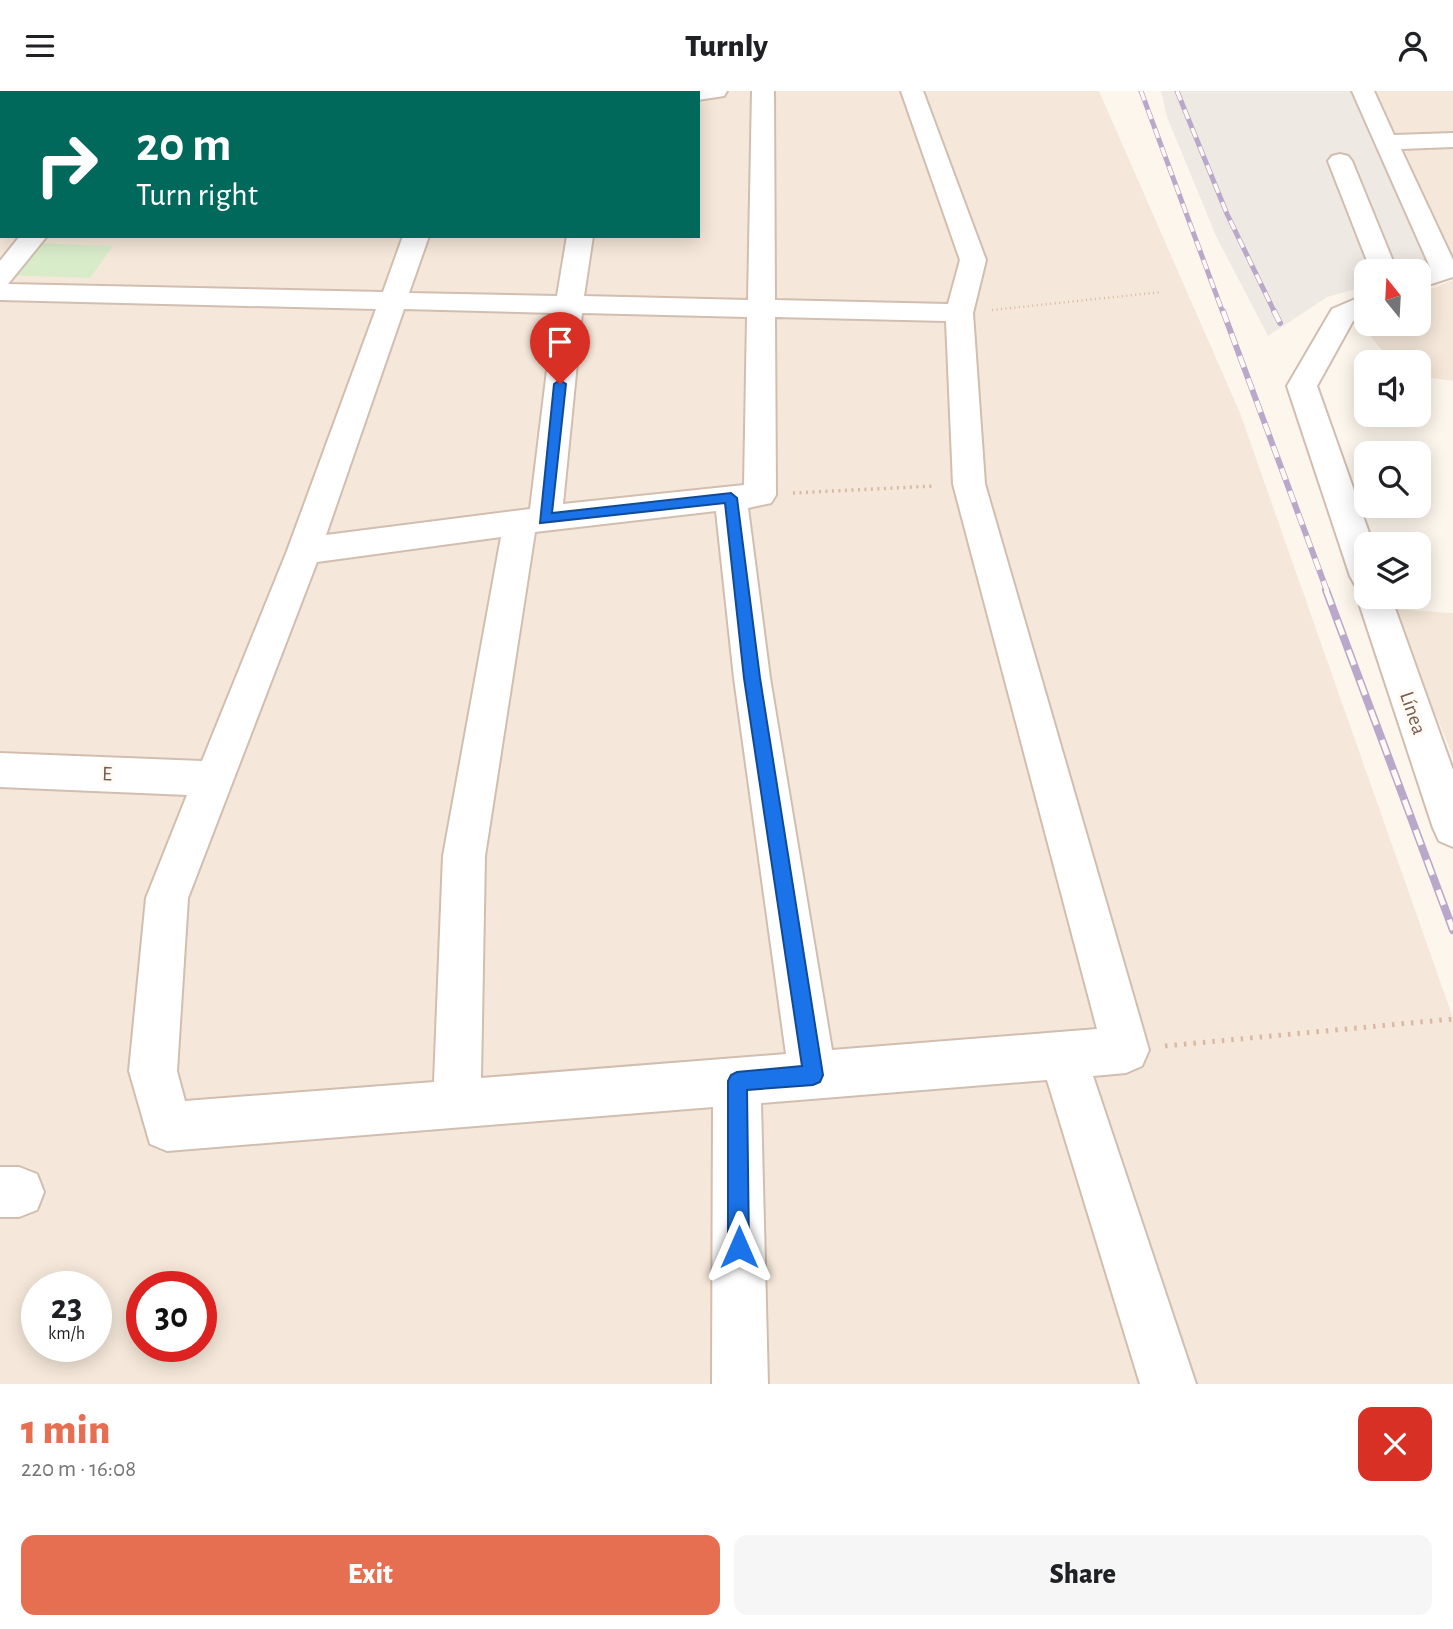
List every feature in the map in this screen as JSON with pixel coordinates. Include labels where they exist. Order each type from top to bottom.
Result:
[{"type":"street","points":[[763,91],[761,308],[746,496],[752,678],[813,1075]]},
{"type":"street","points":[[415,238],[304,551],[167,898],[153,1071],[167,1127],[1126,1050],[970,484],[959,313],[973,260],[912,91]]},
{"type":"street","points":[[1363,91],[1445,271],[1432,276]]},
{"type":"street","points":[[1386,142],[1453,140]]},
{"type":"street","points":[[1340,161],[1379,259]]},
{"type":"street","points":[[0,278],[32,238]]},
{"type":"street","points":[[457,1104],[464,856],[532,521],[580,238]]},
{"type":"street","points":[[0,292],[959,313]]},
{"type":"street","points":[[1354,309],[1342,315],[1302,386],[1354,538]]},
{"type":"street","points":[[304,551],[746,496]]},
{"type":"street","name":"Línea","points":[[1378,609],[1453,828]]},
{"type":"street","name":"E","points":[[0,770],[215,779]]},
{"type":"street","points":[[1063,1055],[1168,1384]]},
{"type":"street","points":[[737,1081],[740,1384]]},
{"type":"path","points":[[959,313],[1162,292]]},
{"type":"path","points":[[746,496],[970,484]]},
{"type":"path","points":[[1126,1050],[1453,1019]]},
{"type":"shaded area","points":[[700,91],[1099,91],[1240,413],[1453,1018],[1453,1384],[0,1384],[0,238],[700,238]]},
{"type":"shaded area","points":[[1161,91],[1351,91],[1438,266],[1432,268],[1432,259],[1354,259],[1354,290],[1327,297],[1268,336],[1216,236],[1167,117]]},
{"type":"shaded area","points":[[1376,91],[1453,91],[1453,262]]},
{"type":"shaded area","points":[[1453,280],[1453,381],[1431,378],[1431,350],[1382,350],[1371,336],[1432,336],[1432,289]]},
{"type":"shaded area","points":[[1391,609],[1453,613],[1453,756]]},
{"type":"green space","points":[[32,243],[113,246],[90,278],[6,275]]},
{"type":"railway","points":[[1141,91],[1223,313]]},
{"type":"railway","points":[[1177,91],[1227,214],[1275,313]]},
{"type":"railway","points":[[1223,311],[1327,591]]},
{"type":"railway","points":[[1275,313],[1280,323]]},
{"type":"railway","points":[[1326,590],[1453,930]]},
{"type":"route","points":[[560,384],[545,519],[731,498],[752,678],[813,1075],[737,1081],[739,1247]]}]
